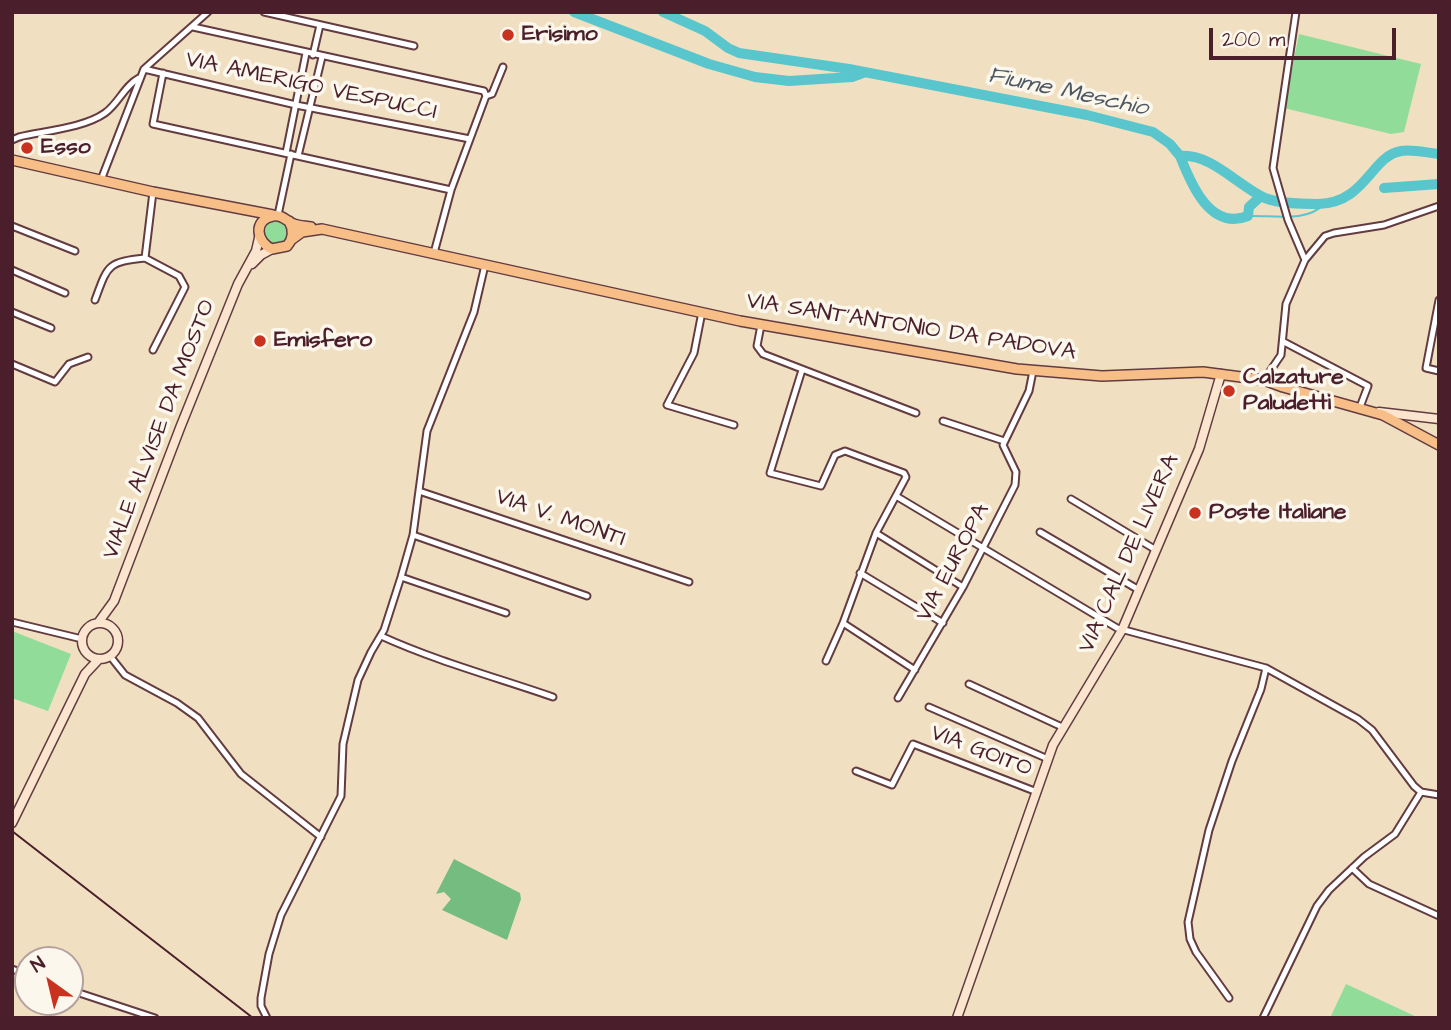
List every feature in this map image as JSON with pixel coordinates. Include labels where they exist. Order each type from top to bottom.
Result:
[{"type":"main road","points":[[12,160],[153,192],[276,215],[289,221],[293,231],[291,240]]},
{"type":"main road","points":[[237,209],[251,219],[264,245],[272,249],[282,248],[302,232],[320,228]]},
{"type":"main road","points":[[259,234],[264,220],[276,215]]},
{"type":"main road","name":"VIA SANT'ANTONIO DA PADOVA","points":[[289,221],[296,225],[320,228],[761,325],[1033,371],[1102,376],[1188,372],[1264,380],[1374,412],[1411,428],[1439,445]]},
{"type":"main road","name":"VIALE ALVISE DA MOSTO","points":[[98,623],[114,601],[180,428],[256,251],[259,234]]},
{"type":"main road","name":"VIALE ALVISE DA MOSTO","points":[[244,275],[257,259],[272,249]]},
{"type":"main road","name":"VIA CAL DE LIVERA","points":[[957,1018],[1048,759],[1062,727],[1122,630],[1199,449],[1222,374]]},
{"type":"main road","points":[[1374,412],[1439,419]]},
{"type":"main road","name":"VIALE ALVISE DA MOSTO","points":[[112,629],[114,601]]},
{"type":"main road","points":[[12,823],[85,674],[99,659],[110,656],[117,647],[118,642],[112,629],[98,623],[87,629],[82,646],[87,654],[99,659]]},
{"type":"main road","points":[[85,674],[87,654]]},
{"type":"street","points":[[101,180],[144,69],[208,12]]},
{"type":"street","points":[[264,12],[414,46]]},
{"type":"street","points":[[1296,12],[1273,168],[1305,260]]},
{"type":"street","points":[[313,55],[320,25]]},
{"type":"street","points":[[193,27],[492,94],[498,85],[503,67]]},
{"type":"street","points":[[292,154],[296,105],[306,53]]},
{"type":"street","points":[[276,215],[292,154],[310,107],[322,57]]},
{"type":"street","name":"VIA AMERIGO VESPUCCI","points":[[144,69],[296,105],[470,139]]},
{"type":"street","points":[[163,73],[153,124],[451,190]]},
{"type":"street","points":[[12,140],[19,136],[92,121],[115,105],[131,83],[141,78]]},
{"type":"street","points":[[434,253],[451,190],[485,93]]},
{"type":"street","points":[[145,258],[153,192]]},
{"type":"street","points":[[1264,380],[1281,355],[1286,304],[1305,260],[1325,236],[1384,225],[1439,206]]},
{"type":"street","points":[[12,226],[75,251]]},
{"type":"street","points":[[95,300],[105,273],[122,260],[145,258],[179,276],[185,287],[153,350]]},
{"type":"street","points":[[267,1018],[261,1002],[273,939],[288,898],[341,796],[343,744],[358,680],[381,636],[401,577],[413,535],[428,426],[474,312],[485,264]]},
{"type":"street","points":[[12,270],[65,293]]},
{"type":"street","points":[[1439,300],[1426,368],[1439,371]]},
{"type":"street","points":[[12,312],[51,328]]},
{"type":"street","points":[[702,312],[694,353],[667,405],[734,425]]},
{"type":"street","points":[[761,325],[757,344],[760,352],[916,413]]},
{"type":"street","points":[[1283,342],[1368,386],[1360,407]]},
{"type":"street","points":[[12,364],[55,382],[69,364],[88,358]]},
{"type":"street","points":[[803,370],[770,473],[821,486],[835,455],[841,451],[904,473],[906,477],[876,533],[827,661]]},
{"type":"street","points":[[943,421],[1004,441],[1029,391],[1033,371]]},
{"type":"street","name":"VIA EUROPA","points":[[898,698],[963,587],[1016,481],[1016,472],[1003,448],[1004,441]]},
{"type":"street","name":"VIA V. MONTI","points":[[419,491],[689,582]]},
{"type":"street","points":[[896,496],[1122,630],[1266,668],[1358,719],[1372,730],[1421,792],[1439,794]]},
{"type":"street","points":[[1071,499],[1156,550]]},
{"type":"street","points":[[1040,532],[1139,590]]},
{"type":"street","points":[[876,533],[963,587]]},
{"type":"street","points":[[413,535],[587,596]]},
{"type":"street","points":[[860,573],[943,622]]},
{"type":"street","points":[[401,577],[506,613]]},
{"type":"street","points":[[12,622],[82,639]]},
{"type":"street","points":[[843,623],[915,670]]},
{"type":"street","points":[[381,636],[454,665],[478,670],[552,697]]},
{"type":"street","points":[[110,656],[125,675],[177,703],[198,718],[241,774],[321,837]]},
{"type":"street","points":[[1229,998],[1196,952],[1190,939],[1188,922],[1209,831],[1232,761],[1261,689],[1266,668]]},
{"type":"street","points":[[969,684],[1062,727]]},
{"type":"street","points":[[929,707],[1048,759]]},
{"type":"street","name":"VIA GOITO","points":[[856,771],[892,785],[913,744],[1037,792]]},
{"type":"street","points":[[1264,1016],[1314,910],[1329,890],[1352,868],[1395,834],[1421,792]]},
{"type":"street","points":[[1352,868],[1369,884],[1439,916]]},
{"type":"street","points":[[84,995],[155,1018]]},
{"type":"green space","points":[[1299,34],[1421,64],[1404,132],[1391,134],[1284,108]]},
{"type":"green space","points":[[276,219],[285,223],[289,232],[285,241],[276,245],[267,241],[263,232],[267,223]]},
{"type":"green space","points":[[12,631],[71,654],[48,711],[12,698]]},
{"type":"green space","points":[[454,859],[520,893],[521,899],[507,940],[442,910],[451,899],[444,892],[436,894]]},
{"type":"green space","points":[[1346,984],[1419,1018],[1330,1018]]},
{"type":"waterway","points":[[574,12],[709,64],[755,77],[789,81],[852,77],[863,73]]},
{"type":"waterway","name":"Fiume Meschio","points":[[663,12],[705,31],[739,53],[849,69],[1087,115],[1153,132],[1170,144],[1180,156],[1203,160],[1255,193],[1278,201],[1312,204],[1334,202],[1357,188],[1391,155],[1401,151],[1439,154]]},
{"type":"waterway","points":[[1180,156],[1196,191],[1213,211],[1223,217],[1235,219],[1248,216],[1249,207],[1261,196]]},
{"type":"waterway","points":[[1384,188],[1439,184]]},
{"type":"waterway","points":[[1248,216],[1299,216],[1317,210],[1324,204]]},
{"type":"railway","points":[[12,831],[253,1018]]},
{"type":"place","name":"Erisimo","points":[[508,35]]},
{"type":"place","name":"Esso","points":[[27,148]]},
{"type":"place","name":"Emisfero","points":[[260,341]]},
{"type":"place","name":"Calzature Paludetti","points":[[1229,391]]},
{"type":"place","name":"Poste Italiane","points":[[1195,513]]}]
